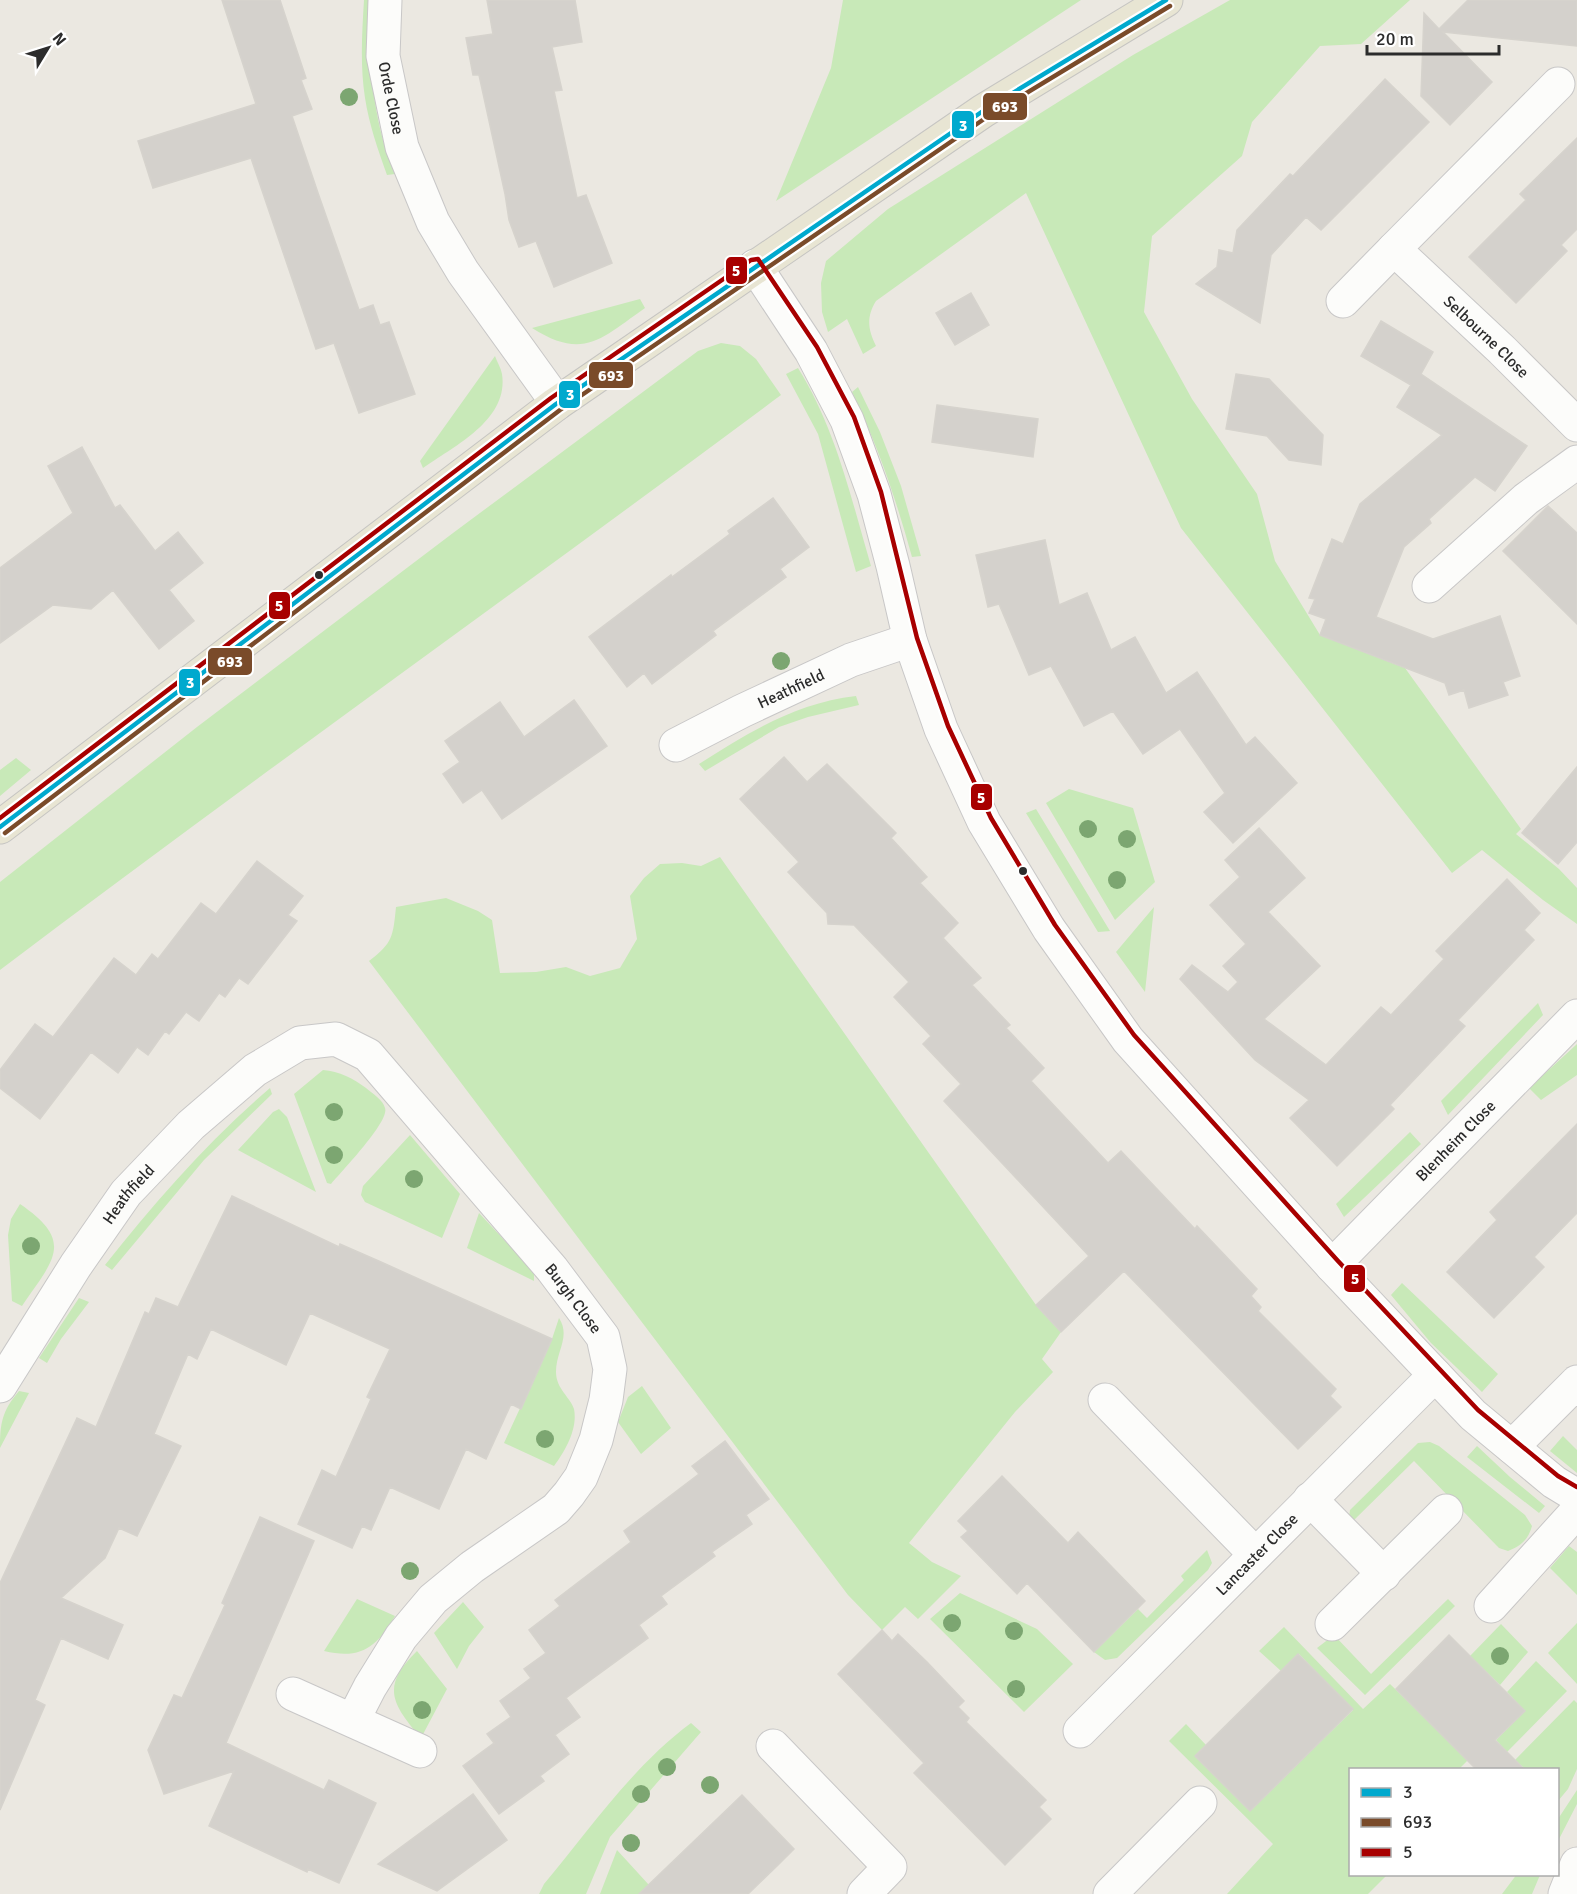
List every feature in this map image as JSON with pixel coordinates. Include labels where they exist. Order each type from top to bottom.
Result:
[{"type":"main road","points":[[0,827],[556,404],[983,111],[1166,0]]},
{"type":"street","name":"Orde Close","points":[[386,0],[383,56],[402,147],[433,222],[463,272],[556,404]]},
{"type":"street","points":[[1343,301],[1558,84]]},
{"type":"street","name":"Selbourne Close","points":[[1394,249],[1502,350],[1577,425]]},
{"type":"street","points":[[755,266],[811,351],[847,420],[874,494],[909,640],[941,729],[984,822],[1049,929],[1128,1040],[1332,1266],[1473,1415],[1554,1482],[1577,1496]]},
{"type":"street","points":[[1429,586],[1526,499],[1577,462]]},
{"type":"street","name":"Heathfield","points":[[676,745],[841,665],[909,640]]},
{"type":"street","name":"Blenheim Close","points":[[1332,1266],[1577,1016]]},
{"type":"street","name":"Burgh Close","points":[[300,1043],[336,1039],[368,1055],[552,1269],[603,1337],[610,1369],[606,1400],[596,1440],[581,1477],[569,1494],[556,1509],[472,1567],[433,1599],[401,1637],[352,1720]]},
{"type":"street","name":"Heathfield","points":[[0,1386],[76,1265],[126,1193],[199,1118],[255,1071],[300,1043]]},
{"type":"street","name":"Lancaster Close","points":[[1080,1731],[1435,1376]]},
{"type":"street","points":[[1512,1447],[1577,1382]]},
{"type":"street","points":[[1105,1400],[1255,1554]]},
{"type":"street","points":[[1310,1499],[1384,1574]]},
{"type":"street","points":[[1332,1624],[1446,1511]]},
{"type":"street","points":[[1491,1606],[1577,1511]]},
{"type":"street","points":[[293,1694],[420,1751]]},
{"type":"street","points":[[773,1746],[890,1867],[864,1894]]},
{"type":"street","points":[[1110,1894],[1200,1803]]},
{"type":"street","points":[[1565,1894],[1577,1864]]},
{"type":"green space","points":[[364,0],[371,0],[372,67],[376,109],[395,174],[387,175],[374,137],[363,86]]},
{"type":"green space","points":[[843,0],[1081,0],[776,201],[831,68]]},
{"type":"green space","points":[[1230,0],[1410,0],[1361,44],[1320,46],[1252,122],[1242,156],[1152,236],[1144,312],[1192,399],[1257,494],[1275,561],[1320,635],[1405,668],[1521,829],[1516,834],[1559,869],[1577,888],[1577,924],[1543,900],[1482,850],[1452,873],[1181,528],[1026,193],[876,301],[869,324],[876,346],[863,354],[847,319],[828,332],[822,312],[821,283],[826,261],[888,209],[1133,55]]},
{"type":"green space","points":[[640,299],[645,308],[592,342],[566,343],[550,338],[532,328]]},
{"type":"green space","points":[[721,343],[740,346],[756,359],[781,395],[0,970],[0,882],[197,727],[453,533],[698,351]]},
{"type":"green space","points":[[495,356],[502,374],[502,390],[497,405],[477,430],[423,468],[420,461]]},
{"type":"green space","points":[[798,368],[823,415],[833,440],[871,566],[856,572],[818,434],[786,374]]},
{"type":"green space","points":[[858,387],[880,432],[901,486],[921,556],[912,557],[886,473],[852,392]]},
{"type":"green space","points":[[856,696],[859,705],[808,717],[779,727],[705,771],[699,764],[755,730],[793,712],[813,705]]},
{"type":"green space","points":[[16,758],[31,770],[0,796],[0,770]]},
{"type":"green space","points":[[1069,789],[1133,808],[1155,882],[1115,920],[1046,803]]},
{"type":"green space","points":[[1036,809],[1111,931],[1098,932],[1026,813]]},
{"type":"green space","points":[[720,857],[1036,1305],[1061,1332],[1042,1359],[1053,1372],[1015,1412],[909,1543],[932,1562],[961,1576],[918,1619],[905,1607],[882,1630],[848,1595],[369,961],[383,949],[390,938],[396,907],[446,898],[478,911],[492,920],[500,973],[536,972],[566,967],[590,976],[620,968],[637,939],[630,896],[644,878],[660,864],[682,863],[701,866]]},
{"type":"green space","points":[[1154,907],[1145,992],[1116,952]]},
{"type":"green space","points":[[1538,1003],[1543,1015],[1448,1115],[1441,1101]]},
{"type":"green space","points":[[1577,1044],[1577,1075],[1541,1100],[1529,1088]]},
{"type":"green space","points":[[323,1070],[340,1074],[366,1088],[382,1102],[385,1108],[385,1115],[373,1135],[331,1184],[327,1183],[294,1094]]},
{"type":"green space","points":[[270,1088],[272,1094],[204,1160],[112,1270],[105,1265],[183,1172]]},
{"type":"green space","points":[[279,1109],[287,1117],[316,1192],[238,1150],[273,1112]]},
{"type":"green space","points":[[1410,1132],[1421,1144],[1344,1217],[1336,1204]]},
{"type":"green space","points":[[410,1135],[460,1194],[442,1238],[365,1202],[361,1195],[363,1186]]},
{"type":"green space","points":[[20,1204],[37,1217],[48,1230],[53,1241],[54,1252],[43,1276],[22,1306],[12,1301],[8,1235],[11,1219]]},
{"type":"green space","points":[[479,1213],[534,1272],[534,1281],[467,1248]]},
{"type":"green space","points":[[1402,1283],[1498,1374],[1482,1392],[1431,1343],[1391,1295]]},
{"type":"green space","points":[[79,1298],[89,1302],[61,1339],[47,1363],[39,1358]]},
{"type":"green space","points":[[559,1318],[564,1332],[556,1372],[558,1383],[574,1409],[575,1417],[570,1439],[554,1466],[504,1443],[552,1339]]},
{"type":"green space","points":[[642,1386],[671,1428],[641,1454],[618,1422],[628,1397]]},
{"type":"green space","points":[[19,1391],[29,1393],[0,1448],[3,1418]]},
{"type":"green space","points":[[1563,1436],[1577,1450],[1577,1473],[1550,1451]]},
{"type":"green space","points":[[1430,1442],[1439,1446],[1525,1515],[1532,1526],[1523,1542],[1508,1551],[1499,1548],[1414,1461],[1352,1522],[1349,1517],[1350,1510],[1418,1443]]},
{"type":"green space","points":[[1477,1446],[1545,1506],[1539,1513],[1467,1457]]},
{"type":"green space","points":[[1569,1546],[1577,1552],[1577,1595],[1550,1568]]},
{"type":"green space","points":[[1207,1550],[1212,1563],[1208,1570],[1117,1658],[1105,1660],[1094,1652],[1138,1609],[1147,1618],[1184,1580],[1181,1576]]},
{"type":"green space","points":[[960,1593],[1037,1629],[1073,1664],[1024,1712],[930,1619]]},
{"type":"green space","points":[[357,1599],[395,1616],[382,1636],[367,1648],[348,1654],[324,1651]]},
{"type":"green space","points":[[1448,1599],[1455,1606],[1365,1695],[1317,1648],[1334,1635],[1371,1674]]},
{"type":"green space","points":[[463,1602],[484,1627],[469,1646],[457,1669],[434,1633]]},
{"type":"green space","points":[[1577,1623],[1577,1684],[1548,1653]]},
{"type":"green space","points":[[1501,1624],[1528,1652],[1500,1685],[1470,1656]]},
{"type":"green space","points":[[1284,1627],[1363,1709],[1390,1684],[1468,1760],[1460,1768],[1349,1768],[1349,1876],[1386,1876],[1368,1894],[1227,1894],[1273,1844],[1169,1741],[1186,1724],[1206,1745],[1195,1756],[1250,1811],[1353,1710],[1299,1654],[1281,1671],[1259,1651]]},
{"type":"green space","points":[[417,1651],[447,1689],[421,1738],[403,1715],[394,1694],[398,1674]]},
{"type":"green space","points":[[1536,1661],[1567,1691],[1507,1752],[1496,1740],[1525,1711],[1507,1692]]},
{"type":"green space","points":[[1574,1700],[1577,1703],[1577,1769],[1568,1789],[1559,1800],[1559,1768],[1524,1768],[1515,1760]]},
{"type":"green space","points":[[691,1723],[701,1732],[610,1837],[586,1894],[539,1894],[544,1884],[631,1778]]},
{"type":"green space","points":[[1577,1790],[1577,1804],[1559,1839],[1559,1817]]},
{"type":"green space","points":[[617,1850],[649,1885],[639,1894],[600,1894]]},
{"type":"green space","points":[[1516,1876],[1540,1876],[1532,1894],[1502,1894]]},
{"type":"building","points":[[222,0],[280,0],[306,78],[301,80],[312,109],[292,116],[318,193],[359,310],[373,305],[380,325],[389,322],[415,394],[359,413],[334,343],[316,349],[251,158],[153,188],[138,141],[256,104]]},
{"type":"building","points":[[487,0],[575,0],[582,42],[552,47],[562,90],[554,91],[577,198],[586,195],[612,263],[554,287],[536,241],[519,247],[509,220],[479,75],[473,75],[466,38],[493,34]]},
{"type":"building","points":[[1468,0],[1577,0],[1577,46],[1443,32],[1492,82],[1450,125],[1421,96],[1424,13],[1439,29]]},
{"type":"building","points":[[1385,79],[1429,122],[1321,230],[1306,217],[1271,255],[1260,323],[1196,284],[1217,267],[1219,250],[1233,253],[1237,230],[1290,174],[1293,176]]},
{"type":"building","points":[[1577,138],[1577,229],[1561,245],[1567,251],[1516,303],[1469,257],[1526,200],[1520,194]]},
{"type":"building","points":[[971,293],[989,325],[955,345],[936,313]]},
{"type":"building","points":[[1381,321],[1433,352],[1421,374],[1527,446],[1495,491],[1475,477],[1429,519],[1431,523],[1404,547],[1376,617],[1433,639],[1500,616],[1520,676],[1503,682],[1508,695],[1469,708],[1464,690],[1449,695],[1445,683],[1320,635],[1326,619],[1309,613],[1315,599],[1309,598],[1332,539],[1343,544],[1360,504],[1442,435],[1397,407],[1411,385],[1361,356]]},
{"type":"building","points":[[1236,374],[1269,379],[1323,435],[1321,465],[1289,460],[1267,436],[1226,429]]},
{"type":"building","points":[[937,405],[1038,419],[1033,457],[932,442]]},
{"type":"building","points":[[82,447],[115,508],[120,505],[155,551],[178,532],[203,563],[169,590],[194,621],[159,649],[113,590],[91,609],[53,605],[0,643],[0,568],[73,513],[48,466]]},
{"type":"building","points":[[773,498],[809,547],[780,569],[786,577],[713,631],[716,635],[652,684],[644,673],[627,687],[589,637],[730,534],[728,531]]},
{"type":"building","points":[[1548,506],[1577,533],[1577,624],[1503,551]]},
{"type":"building","points":[[1045,540],[1059,605],[1087,593],[1111,650],[1135,637],[1166,693],[1197,672],[1246,745],[1255,737],[1297,783],[1233,843],[1204,812],[1225,793],[1180,729],[1143,754],[1113,711],[1084,726],[1051,666],[1029,675],[999,604],[988,607],[976,555]]},
{"type":"building","points":[[574,700],[607,746],[502,819],[482,790],[463,803],[443,774],[460,762],[445,741],[500,702],[524,737]]},
{"type":"building","points":[[784,757],[807,782],[827,764],[896,833],[891,838],[927,877],[920,883],[958,923],[943,938],[981,978],[972,985],[1010,1025],[1006,1028],[1044,1068],[1031,1081],[1108,1163],[1121,1151],[1195,1229],[1197,1226],[1257,1289],[1251,1296],[1261,1307],[1258,1311],[1336,1389],[1330,1396],[1341,1407],[1298,1449],[1124,1271],[1061,1332],[1036,1305],[1089,1256],[944,1101],[961,1084],[923,1044],[931,1036],[894,997],[909,982],[854,925],[828,924],[827,913],[788,872],[799,862],[740,799]]},
{"type":"building","points":[[1577,767],[1577,842],[1558,864],[1522,833]]},
{"type":"building","points":[[1259,828],[1305,878],[1268,912],[1320,966],[1264,1019],[1326,1065],[1381,1007],[1391,1015],[1444,959],[1436,951],[1507,879],[1540,913],[1524,930],[1534,940],[1458,1020],[1465,1026],[1390,1105],[1394,1109],[1337,1166],[1290,1118],[1309,1100],[1255,1060],[1180,979],[1192,965],[1228,992],[1238,982],[1223,966],[1246,944],[1210,905],[1240,877],[1225,860]]},
{"type":"building","points":[[257,861],[303,896],[288,915],[297,921],[248,984],[239,978],[225,997],[219,993],[199,1021],[186,1012],[169,1034],[165,1031],[148,1055],[137,1047],[118,1073],[91,1052],[40,1119],[0,1088],[0,1070],[35,1024],[53,1037],[114,958],[136,975],[152,954],[158,959],[201,903],[216,914]]},
{"type":"building","points":[[1577,1124],[1577,1213],[1534,1257],[1544,1267],[1494,1318],[1447,1272],[1497,1220],[1490,1212]]},
{"type":"building","points":[[232,1196],[339,1247],[340,1244],[552,1339],[521,1409],[511,1404],[486,1459],[466,1449],[439,1509],[390,1487],[371,1530],[362,1526],[352,1548],[298,1524],[322,1470],[336,1477],[371,1399],[367,1397],[390,1349],[310,1313],[286,1365],[211,1329],[197,1359],[188,1354],[154,1434],[181,1446],[137,1536],[119,1528],[105,1558],[61,1598],[123,1625],[116,1641],[108,1659],[61,1638],[35,1700],[45,1705],[0,1810],[0,1583],[77,1418],[96,1427],[145,1312],[149,1314],[156,1298],[178,1307]]},
{"type":"building","points":[[725,1441],[769,1499],[746,1515],[752,1524],[712,1552],[715,1556],[661,1596],[667,1604],[639,1625],[648,1638],[566,1698],[580,1717],[555,1735],[569,1754],[540,1776],[544,1781],[499,1814],[463,1766],[494,1743],[487,1734],[511,1717],[500,1701],[531,1678],[524,1669],[546,1653],[529,1630],[560,1606],[555,1600],[631,1542],[624,1531],[699,1474],[692,1466]]},
{"type":"building","points":[[1002,1476],[1068,1543],[1078,1532],[1145,1601],[1094,1652],[1027,1583],[1017,1594],[961,1537],[968,1531],[958,1521]]},
{"type":"building","points":[[260,1517],[314,1541],[226,1743],[324,1790],[329,1780],[376,1803],[339,1883],[308,1869],[307,1872],[209,1826],[234,1771],[164,1794],[148,1750],[174,1695],[182,1698],[225,1605],[222,1603]]},
{"type":"building","points":[[882,1630],[892,1641],[898,1634],[927,1662],[964,1701],[958,1707],[969,1718],[966,1722],[1046,1800],[1039,1807],[1051,1819],[1005,1865],[914,1773],[924,1763],[838,1674]]},
{"type":"building","points":[[1449,1635],[1525,1711],[1495,1740],[1523,1768],[1475,1768],[1396,1689]]},
{"type":"building","points":[[1298,1654],[1353,1709],[1250,1811],[1195,1756]]},
{"type":"building","points":[[473,1794],[507,1840],[437,1891],[378,1864]]},
{"type":"building","points":[[742,1795],[794,1849],[748,1894],[639,1894]]},
{"type":"transit line","name":"3","points":[[0,827],[556,404],[983,111],[1166,0]]},
{"type":"transit line","name":"693","points":[[5,833],[560,410],[987,117],[1170,6]]},
{"type":"transit line","name":"5","points":[[0,818],[551,398],[751,260],[758,259],[817,347],[854,417],[881,492],[917,638],[948,726],[991,818],[1055,925],[1134,1035],[1338,1261],[1478,1410],[1558,1476],[1577,1487]]}]
